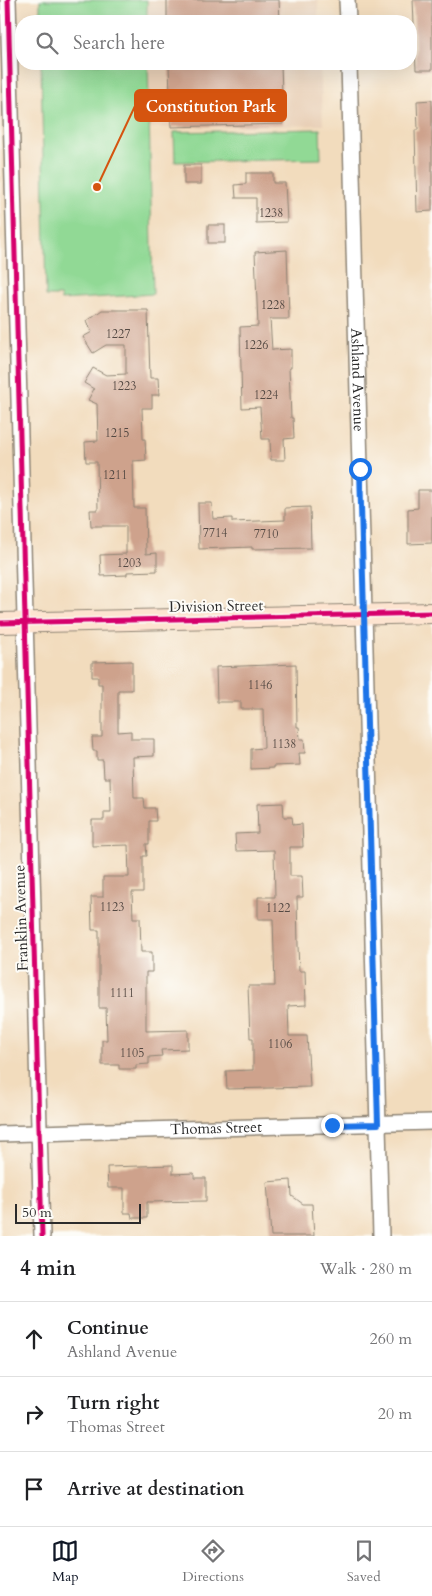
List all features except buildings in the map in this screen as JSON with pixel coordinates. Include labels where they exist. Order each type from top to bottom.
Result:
[{"type":"street","name":"Franklin Avenue","points":[[8,0],[42,1236]]},
{"type":"street","points":[[347,0],[348,15]]},
{"type":"street","name":"Ashland Avenue","points":[[349,70],[381,1236]]},
{"type":"street","name":"Division Street","points":[[0,623],[432,613]]},
{"type":"street","name":"Thomas Street","points":[[0,1134],[432,1122]]},
{"type":"shaded area","points":[[148,0],[318,0],[318,15],[149,15]]},
{"type":"shaded area","points":[[149,70],[320,70],[323,125],[149,128]]},
{"type":"green space","points":[[40,0],[147,0],[147,15],[40,15]]},
{"type":"green space","points":[[41,70],[148,70],[153,294],[61,300],[60,296],[46,296]]},
{"type":"green space","points":[[320,129],[321,159],[175,162],[174,132]]},
{"type":"cycle path","points":[[8,0],[42,1236]]},
{"type":"cycle path","points":[[0,623],[432,613]]},
{"type":"place","name":"Constitution Park","points":[[97,187]]},
{"type":"route","points":[[332,1125],[378,1124],[360,469]]}]
